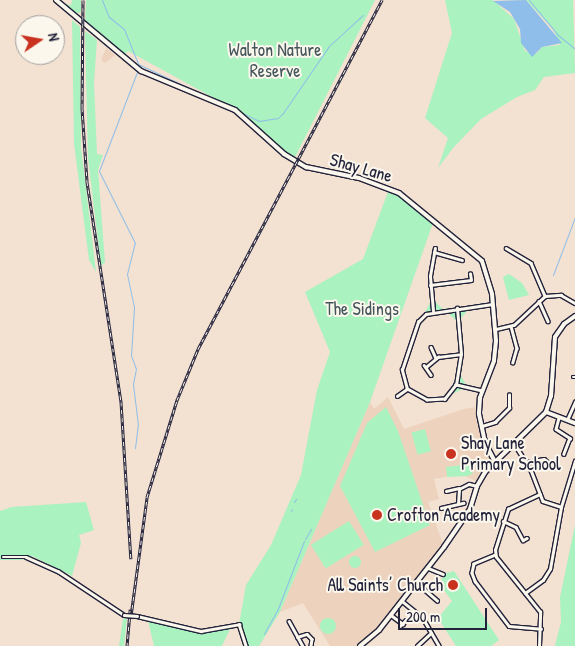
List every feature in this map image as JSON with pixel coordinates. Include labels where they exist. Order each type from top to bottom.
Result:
[{"type":"main road","name":"Shay Lane","points":[[56,0],[141,72],[235,110],[292,159],[318,171],[371,182],[405,197],[482,261],[488,275],[494,304],[496,329],[494,361],[478,407],[487,448],[495,462]]},
{"type":"main road","points":[[360,646],[391,615],[427,568],[470,509],[476,486],[495,462],[546,412],[551,396],[553,344],[559,329],[575,316]]},
{"type":"main road","points":[[546,412],[575,423]]},
{"type":"street","points":[[433,311],[430,285],[434,250],[458,261],[462,260]]},
{"type":"street","points":[[508,251],[531,263],[545,296]]},
{"type":"street","points":[[430,285],[471,280],[470,274]]},
{"type":"street","points":[[496,329],[511,326],[545,296],[561,295],[575,303]]},
{"type":"street","points":[[539,301],[546,320]]},
{"type":"street","points":[[457,308],[461,354],[456,385],[447,398],[437,402],[420,398],[407,389],[402,374],[404,360],[418,322],[433,311],[457,308],[494,304]]},
{"type":"street","points":[[511,326],[517,348],[513,362]]},
{"type":"street","points":[[431,347],[436,358]]},
{"type":"street","points":[[431,375],[425,366],[436,358],[461,354]]},
{"type":"street","points":[[456,385],[482,391]]},
{"type":"street","points":[[397,396],[407,389]]},
{"type":"street","points":[[482,426],[495,422],[509,408],[509,395]]},
{"type":"street","points":[[567,420],[575,403]]},
{"type":"street","points":[[559,418],[556,429],[570,438],[564,452]]},
{"type":"street","points":[[514,443],[527,462],[540,494],[547,504],[561,507]]},
{"type":"street","points":[[527,462],[549,461]]},
{"type":"street","points":[[525,593],[543,580],[550,569],[561,507],[575,462]]},
{"type":"street","points":[[446,491],[476,486]]},
{"type":"street","points":[[458,504],[456,493],[461,488]]},
{"type":"street","points":[[540,494],[510,508],[503,522],[496,554],[540,612],[540,646]]},
{"type":"street","points":[[441,508],[463,503]]},
{"type":"street","points":[[503,522],[516,527],[523,540],[528,538]]},
{"type":"street","points":[[496,554],[474,564],[472,573],[475,581],[509,626],[540,629]]},
{"type":"street","points":[[3,557],[26,557],[58,571],[124,615],[137,616],[201,631],[239,624],[246,646]]},
{"type":"street","points":[[427,568],[443,574]]},
{"type":"street","points":[[416,582],[437,600]]},
{"type":"street","points":[[402,601],[423,618],[440,646]]},
{"type":"street","points":[[391,615],[402,625],[406,620]]},
{"type":"street","points":[[289,621],[288,626],[302,646]]},
{"type":"street","points":[[417,646],[431,633]]},
{"type":"street","points":[[296,636],[307,634],[312,639],[311,646]]},
{"type":"shaded area","points":[[106,48],[115,55],[105,63],[101,60]]},
{"type":"shaded area","name":"Crofton Academy","points":[[388,397],[404,429],[464,409],[478,407],[484,439],[495,462],[478,482],[461,474],[434,479],[439,499],[428,502],[444,547],[379,630],[360,646],[330,646],[303,603],[280,612],[370,402],[374,409]]},
{"type":"green space","points":[[72,0],[81,0],[81,12],[74,15],[63,4],[71,5]]},
{"type":"green space","name":"Walton Nature Reserve","points":[[86,0],[375,0],[294,159],[245,115],[128,51],[124,56],[85,25]]},
{"type":"green space","points":[[445,0],[493,0],[514,19],[525,51],[536,54],[542,47],[560,45],[553,29],[526,0],[573,0],[575,73],[544,77],[535,90],[517,97],[481,119],[453,148],[438,168],[448,138],[425,118],[452,33]]},
{"type":"green space","points":[[72,20],[80,27],[81,147],[96,272],[89,260],[74,144]]},
{"type":"green space","points":[[85,31],[97,40],[94,83],[97,154],[103,155],[98,170],[105,262],[101,266],[88,158]]},
{"type":"green space","name":"The Sidings","points":[[389,189],[434,220],[370,402],[280,612],[259,646],[246,646],[239,624],[246,585],[271,545],[301,475],[317,390],[330,352],[305,292],[363,259]]},
{"type":"green space","points":[[509,274],[522,283],[529,295],[509,300],[503,277]]},
{"type":"green space","points":[[432,299],[443,309],[423,316]]},
{"type":"green space","points":[[471,306],[458,322],[443,309]]},
{"type":"green space","points":[[459,372],[467,387],[450,395],[455,388]]},
{"type":"green space","points":[[386,407],[398,431],[430,525],[375,552],[340,486],[367,423]]},
{"type":"green space","points":[[425,429],[431,451],[417,455],[411,433]]},
{"type":"green space","points":[[470,464],[473,473],[468,476],[447,477],[446,467]]},
{"type":"green space","points":[[86,502],[94,530],[79,535],[81,543],[72,576],[32,556],[21,560],[0,560],[0,511],[12,507]]},
{"type":"green space","points":[[349,521],[364,545],[326,569],[311,545]]},
{"type":"green space","points":[[575,525],[575,646],[555,646],[561,622],[560,597]]},
{"type":"green space","points":[[353,556],[357,556],[361,562],[357,568],[353,568],[349,564],[349,560]]},
{"type":"green space","points":[[454,571],[499,640],[491,646],[456,646],[438,618],[452,601],[440,585],[443,574]]},
{"type":"green space","points":[[127,618],[124,646],[119,646],[123,619]]},
{"type":"green space","points":[[325,618],[331,618],[336,623],[334,632],[325,634],[320,629],[320,623]]},
{"type":"green space","points":[[148,621],[201,633],[231,627],[222,646],[154,646]]},
{"type":"water","points":[[526,0],[562,43],[542,47],[532,57],[521,43],[520,29],[510,12],[493,1]]},
{"type":"waterway","points":[[102,0],[109,17],[124,29],[138,64],[259,121],[278,118],[283,113],[329,46],[363,15]]},
{"type":"waterway","points":[[529,0],[558,35],[575,49]]},
{"type":"waterway","points":[[135,448],[138,425],[133,384],[136,369],[131,355],[134,307],[127,274],[135,243],[99,171],[137,72]]},
{"type":"waterway","points":[[553,275],[575,217]]},
{"type":"waterway","points":[[305,539],[311,529]]},
{"type":"waterway","points":[[264,634],[277,611],[304,541]]},
{"type":"railway","points":[[83,0],[82,108],[87,182],[121,402],[131,559]]},
{"type":"railway","points":[[131,616],[147,497],[177,400],[198,349],[382,0]]},
{"type":"railway","points":[[127,646],[130,609]]},
{"type":"place","name":"Shay Lane Primary School","points":[[451,454]]},
{"type":"place","name":"Crofton Academy","points":[[377,515]]},
{"type":"place","name":"All Saints’ Church","points":[[453,585]]}]
